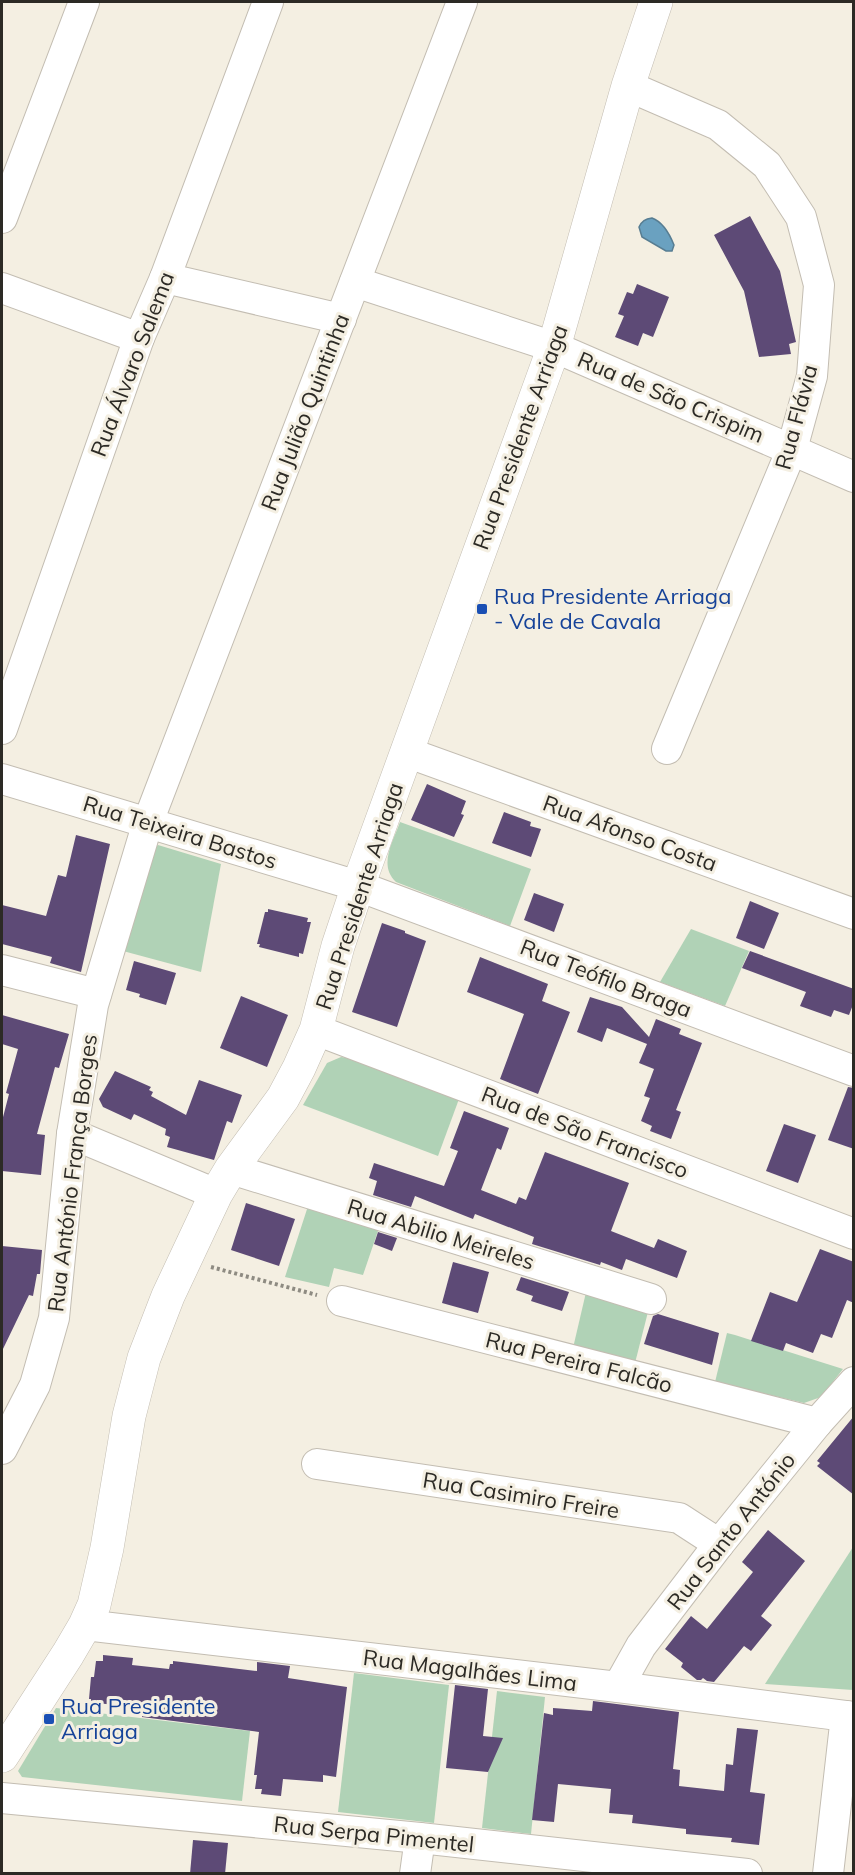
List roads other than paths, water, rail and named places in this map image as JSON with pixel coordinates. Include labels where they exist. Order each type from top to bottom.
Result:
[{"type":"street","points":[[2,218],[84,2]]},
{"type":"street","name":"Rua Álvaro Salema","points":[[2,729],[139,338],[165,278],[268,2]]},
{"type":"street","name":"Rua Julião Quintinha","points":[[148,822],[462,2]]},
{"type":"street","name":"Rua Presidente Arriaga","points":[[2,1756],[85,1625],[94,1605],[100,1584],[129,1416],[144,1358],[184,1259],[224,1181],[283,1098],[316,1030],[358,886],[554,347],[628,86],[656,2]]},
{"type":"street","name":"Rua Flávia","points":[[628,86],[718,125],[767,165],[801,217],[819,285],[812,375],[792,449],[667,749]]},
{"type":"street","points":[[165,278],[341,319]]},
{"type":"street","name":"Rua de São Crispim","points":[[355,282],[554,347],[854,477]]},
{"type":"street","points":[[2,288],[139,338]]},
{"type":"street","name":"Rua Afonso Costa","points":[[406,752],[854,914]]},
{"type":"street","name":"Rua Teixeira Bastos","points":[[2,779],[358,886]]},
{"type":"street","name":"Rua António França Borges","points":[[2,1449],[35,1384],[54,1318],[72,1134],[96,994],[148,822]]},
{"type":"street","name":"Rua Teófilo Braga","points":[[358,886],[854,1071]]},
{"type":"street","points":[[2,970],[96,994]]},
{"type":"street","name":"Rua de São Francisco","points":[[316,1030],[854,1234]]},
{"type":"street","name":"Rua Abilio Meireles","points":[[72,1134],[224,1181],[651,1299]]},
{"type":"street","name":"Rua Pereira Falcão","points":[[342,1300],[817,1423]]},
{"type":"street","name":"Rua Santo António","points":[[618,1687],[641,1646],[719,1544],[817,1423],[854,1382]]},
{"type":"street","name":"Rua Casimiro Freire","points":[[317,1464],[679,1518],[719,1544]]},
{"type":"street","name":"Rua Magalhães Lima","points":[[85,1625],[618,1687],[850,1717]]},
{"type":"street","points":[[828,1874],[850,1717]]},
{"type":"street","name":"Rua Serpa Pimentel","points":[[2,1798],[420,1838],[747,1874]]},
{"type":"street","points":[[415,1874],[420,1838]]},
{"type":"water","points":[[652,218],[660,222],[668,233],[674,245],[672,251],[666,251],[642,237],[639,227],[641,223]]},
{"type":"place","name":"Rua Presidente Arriaga - Vale de Cavala","points":[[482,609]]},
{"type":"place","name":"Rua Presidente Arriaga","points":[[49,1719]]}]
